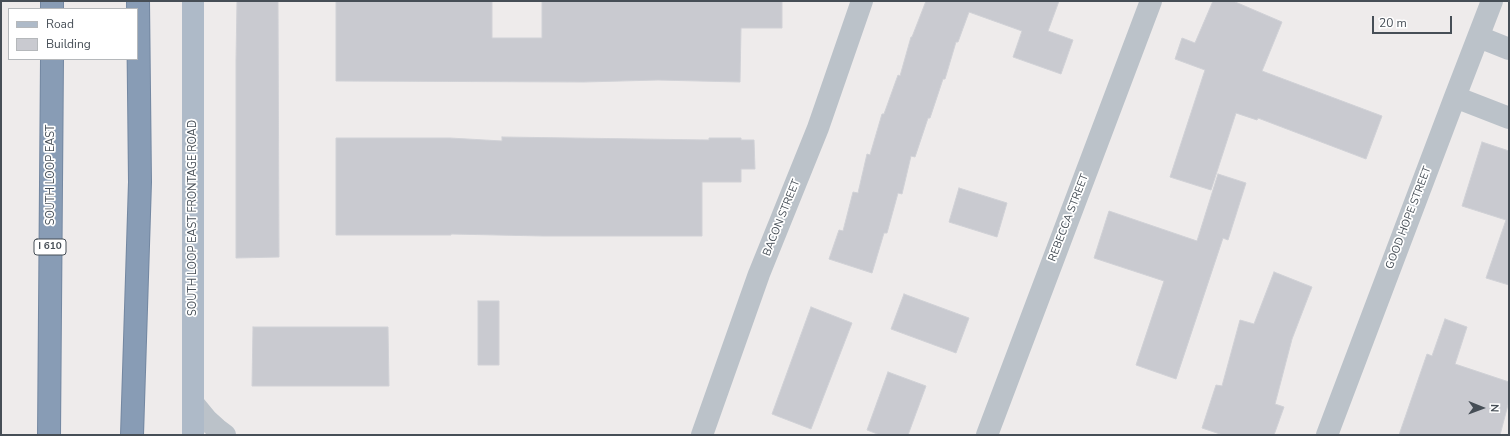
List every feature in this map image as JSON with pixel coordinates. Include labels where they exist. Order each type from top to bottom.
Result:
[{"type":"highway","points":[[132,435],[140,182],[138,1]]},
{"type":"highway","name":"SOUTH LOOP EAST","points":[[49,435],[52,60]]},
{"type":"main road","name":"SOUTH LOOP EAST FRONTAGE ROAD","points":[[193,1],[193,435]]},
{"type":"street","name":"BACON STREET","points":[[702,435],[759,274],[818,128],[862,1]]},
{"type":"street","name":"REBECCA STREET","points":[[987,435],[1151,1]]},
{"type":"street","name":"GOOD HOPE STREET","points":[[1327,435],[1492,1]]},
{"type":"street","points":[[1479,37],[1509,49]]},
{"type":"street","points":[[1455,97],[1509,118]]},
{"type":"street","points":[[193,403],[217,429],[226,435]]},
{"type":"building","points":[[237,1],[278,1],[279,257],[236,258]]},
{"type":"building","points":[[336,1],[492,1],[492,38],[542,38],[542,1],[782,1],[782,28],[741,28],[740,82],[658,80],[584,82],[336,81]]},
{"type":"building","points":[[926,1],[1059,1],[1048,31],[1073,40],[1061,74],[1013,57],[1022,31],[969,12],[958,42],[956,42],[945,79],[943,79],[930,118],[928,118],[915,157],[911,156],[902,194],[898,193],[887,233],[884,233],[872,273],[829,259],[839,230],[843,231],[853,192],[858,193],[867,154],[870,155],[882,114],[884,114],[898,75],[900,76],[911,37]]},
{"type":"building","points":[[1213,1],[1233,1],[1282,22],[1262,71],[1382,116],[1366,159],[1258,118],[1257,120],[1236,113],[1211,190],[1170,177],[1205,70],[1175,59],[1182,38],[1195,43]]},
{"type":"building","points":[[502,137],[709,140],[709,138],[741,138],[741,140],[754,140],[755,169],[741,169],[741,182],[702,182],[702,236],[543,236],[451,234],[336,235],[336,138],[450,138],[502,141]]},
{"type":"building","points":[[1482,142],[1509,151],[1509,285],[1486,278],[1506,220],[1462,206]]},
{"type":"building","points":[[1218,174],[1246,183],[1228,240],[1223,238],[1176,379],[1136,365],[1164,281],[1094,258],[1109,211],[1197,241]]},
{"type":"building","points":[[959,188],[1007,203],[997,237],[949,222]]},
{"type":"building","points":[[1274,272],[1312,287],[1292,339],[1275,404],[1284,407],[1274,435],[1223,435],[1202,428],[1216,385],[1222,386],[1240,320],[1254,324]]},
{"type":"building","points":[[904,294],[969,318],[956,353],[891,329]]},
{"type":"building","points":[[478,301],[499,301],[499,365],[478,365]]},
{"type":"building","points":[[811,307],[852,323],[811,429],[772,414]]},
{"type":"building","points":[[1445,319],[1467,327],[1455,364],[1509,382],[1509,401],[1500,435],[1399,435],[1427,354],[1432,356]]},
{"type":"building","points":[[253,327],[388,327],[389,386],[252,386]]},
{"type":"building","points":[[888,372],[926,386],[908,435],[880,435],[867,430]]}]
